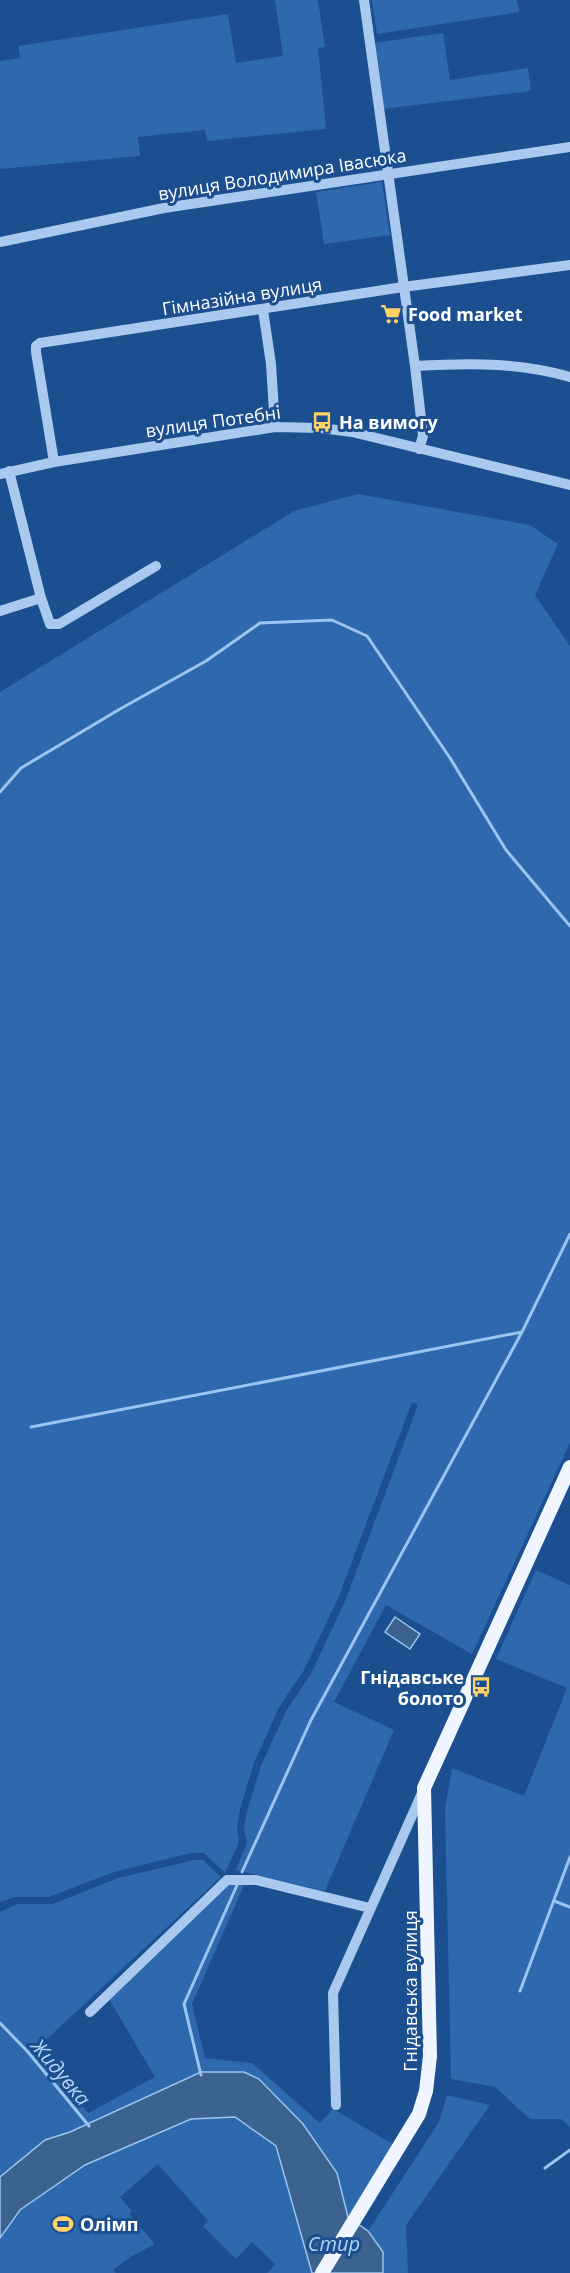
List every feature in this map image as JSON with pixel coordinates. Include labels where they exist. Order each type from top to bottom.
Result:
[{"type":"main road","name":"Гнідавська вулиця","points":[[322,2273],[401,2145],[422,2103],[428,2081],[430,2056],[424,1788],[570,1467]]},
{"type":"street","points":[[364,0],[423,436],[419,449]]},
{"type":"street","name":"вулиця Володимира Івасюка","points":[[0,242],[164,208],[570,147]]},
{"type":"street","name":"Гімназійна вулиця","points":[[54,462],[36,352],[36,346],[40,343],[404,287],[570,265]]},
{"type":"street","points":[[263,310],[271,364],[275,427]]},
{"type":"street","points":[[414,366],[461,363],[496,364],[542,369],[570,377]]},
{"type":"street","name":"вулиця Потебні","points":[[5,472],[54,462],[275,427],[321,428],[352,432],[570,485]]},
{"type":"street","points":[[5,472],[48,622],[56,625],[156,566]]},
{"type":"street","points":[[0,611],[41,598]]},
{"type":"street","name":"Гнідавська вулиця","points":[[336,2105],[333,1993],[424,1788]]},
{"type":"street","points":[[90,2012],[227,1880],[256,1880],[370,1908]]},
{"type":"shaded area","points":[[275,0],[318,0],[325,47],[318,48],[326,129],[207,141],[205,130],[138,137],[140,156],[0,169],[0,61],[20,58],[18,46],[228,14],[236,63],[283,56]]},
{"type":"shaded area","points":[[372,0],[517,0],[519,12],[377,34]]},
{"type":"shaded area","points":[[443,33],[450,80],[528,68],[531,91],[383,109],[374,43]]},
{"type":"shaded area","points":[[382,182],[390,235],[324,244],[316,192]]},
{"type":"shaded area","points":[[358,494],[530,525],[558,544],[535,595],[570,646],[570,1443],[472,1654],[386,1605],[334,1702],[394,1730],[325,1891],[236,1870],[247,1843],[244,1828],[247,1811],[261,1766],[286,1711],[311,1674],[346,1599],[418,1405],[412,1402],[339,1596],[304,1670],[279,1707],[254,1763],[240,1809],[237,1828],[239,1842],[225,1873],[204,1853],[191,1853],[114,1872],[49,1897],[14,1897],[0,1902],[0,692],[294,511]]},
{"type":"shaded area","points":[[536,1570],[570,1585],[570,2127],[561,2119],[530,2119],[495,2087],[451,2079],[445,1809],[452,1768],[524,1796],[567,1688],[496,1659]]},
{"type":"shaded area","points":[[194,1860],[203,1860],[221,1877],[36,2049],[88,2113],[155,2077],[109,1999],[228,1884],[245,1883],[192,2004],[205,2058],[252,2063],[320,2123],[333,2109],[393,2144],[348,2217],[337,2173],[303,2124],[259,2079],[244,2072],[45,2140],[0,2177],[0,1912],[17,1904],[53,1904],[118,1878]]},
{"type":"shaded area","points":[[447,2095],[490,2105],[406,2225],[408,2273],[383,2273],[383,2252],[368,2231],[439,2122]]},
{"type":"shaded area","points":[[236,2117],[276,2145],[312,2273],[267,2273],[275,2264],[252,2242],[236,2259],[203,2226],[208,2221],[158,2164],[120,2197],[132,2211],[129,2214],[155,2244],[132,2256],[113,2270],[116,2273],[0,2273],[0,2238],[20,2210],[85,2165],[191,2119]]},
{"type":"water","points":[[395,1617],[420,1634],[410,1649],[385,1632]]},
{"type":"water","name":"Стир","points":[[201,2072],[244,2072],[259,2079],[303,2124],[337,2173],[348,2217],[368,2231],[383,2252],[383,2273],[312,2273],[276,2146],[235,2117],[191,2119],[85,2165],[20,2210],[0,2238],[0,2177],[45,2140],[70,2132]]},
{"type":"waterway","points":[[0,792],[21,768],[206,661],[260,623],[332,620],[367,636],[450,758],[506,850],[570,926]]},
{"type":"waterway","points":[[242,1872],[311,1720],[522,1332],[570,1234]]},
{"type":"waterway","points":[[31,1427],[522,1332]]},
{"type":"waterway","points":[[520,1991],[570,1857]]},
{"type":"waterway","points":[[201,2075],[184,2004],[238,1883]]},
{"type":"waterway","points":[[554,1901],[570,1907]]},
{"type":"waterway","name":"Жидувка","points":[[0,2023],[28,2052],[89,2126]]},
{"type":"waterway","points":[[545,2168],[570,2150]]},
{"type":"place","name":"Food market","points":[[391,314]]},
{"type":"place","name":"На вимогу","points":[[322,422]]},
{"type":"place","name":"Гнідавське болото","points":[[481,1687]]},
{"type":"place","name":"Олімп","points":[[63,2224]]}]
